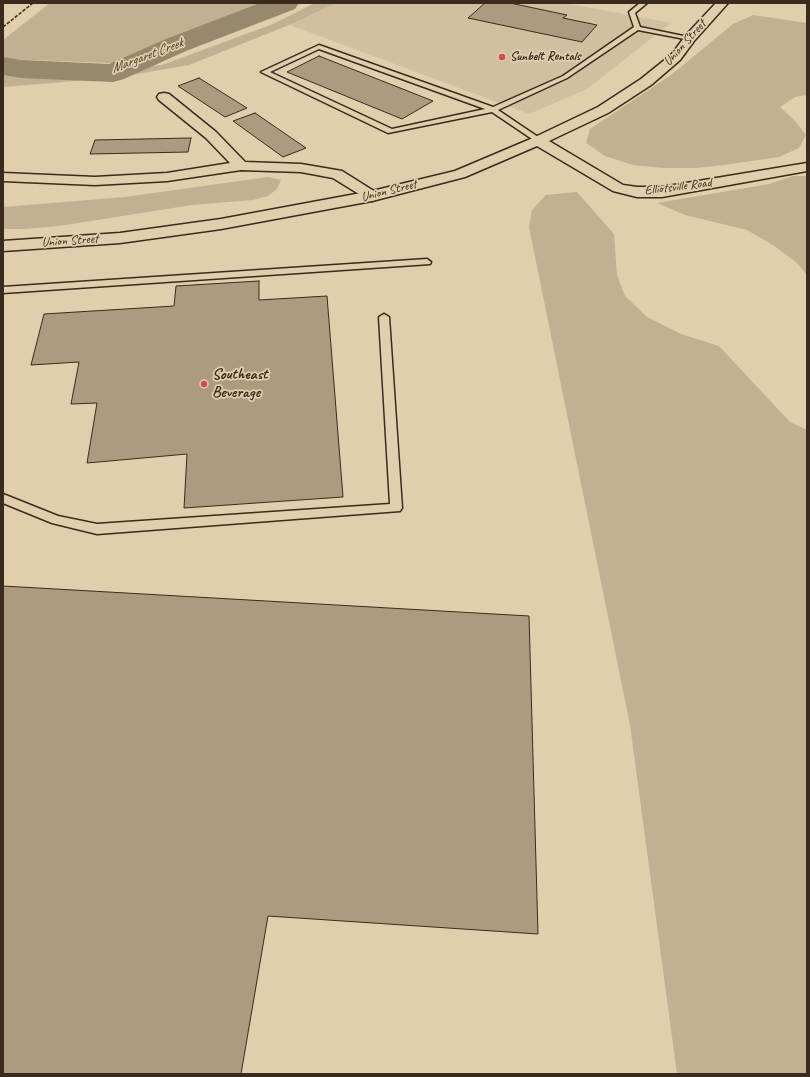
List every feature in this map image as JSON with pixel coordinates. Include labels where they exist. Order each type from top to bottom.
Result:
[{"type":"main road","name":"Union Street","points":[[3,246],[127,237],[221,224],[372,196],[460,174],[538,141],[603,110],[646,82],[676,57],[719,3]]},
{"type":"main road","points":[[164,97],[211,135],[241,166]]},
{"type":"main road","name":"Elliotsville Road","points":[[538,141],[618,188],[637,192],[662,192],[807,168]]},
{"type":"main road","points":[[3,177],[94,181],[167,177],[241,166],[301,168],[337,174],[372,196]]},
{"type":"lane","points":[[637,28],[632,12],[644,3]]},
{"type":"lane","points":[[538,141],[492,110],[319,47],[264,72],[391,131],[492,110],[565,77],[637,28],[690,38]]},
{"type":"lane","points":[[3,290],[427,262]]},
{"type":"lane","points":[[3,498],[56,520],[97,530],[396,508],[384,317]]},
{"type":"shaded area","points":[[50,3],[276,3],[133,64],[3,59],[3,40]]},
{"type":"shaded area","points":[[315,3],[336,3],[294,23],[189,65],[113,78],[3,87],[3,67],[41,67],[95,71],[162,65],[273,24]]},
{"type":"shaded area","name":"Sunbelt Rentals","points":[[336,3],[565,3],[671,23],[587,89],[529,114],[290,25]]},
{"type":"shaded area","points":[[753,15],[807,23],[807,95],[795,97],[780,107],[795,121],[806,135],[799,148],[779,157],[695,168],[664,168],[633,165],[605,156],[586,143],[590,129],[671,75],[733,24]]},
{"type":"shaded area","points":[[793,176],[807,176],[807,275],[797,263],[773,245],[747,230],[685,215],[657,203],[769,184]]},
{"type":"shaded area","points":[[268,177],[281,180],[277,189],[268,196],[253,200],[192,205],[59,226],[26,229],[3,229],[3,207],[125,197]]},
{"type":"shaded area","points":[[577,192],[614,234],[617,275],[625,296],[647,317],[681,334],[719,346],[790,422],[807,430],[807,1074],[677,1074],[630,725],[529,227],[532,210],[546,195]]},
{"type":"building","points":[[485,3],[510,3],[567,15],[563,18],[597,25],[582,42],[468,18]]},
{"type":"building","points":[[319,56],[433,101],[402,119],[287,72]]},
{"type":"building","points":[[199,78],[247,108],[225,117],[178,86]]},
{"type":"building","points":[[255,113],[306,148],[283,157],[233,121]]},
{"type":"building","points":[[191,138],[188,152],[90,154],[95,140]]},
{"type":"building","name":"Southeast Beverage","points":[[259,281],[259,300],[327,296],[343,497],[184,508],[187,454],[87,463],[97,403],[71,404],[79,362],[31,365],[44,314],[174,306],[176,286]]},
{"type":"building","points":[[3,586],[529,616],[538,934],[268,916],[241,1074],[3,1074]]},
{"type":"waterway","name":"Margaret Creek","points":[[3,66],[21,69],[113,73],[176,45],[285,3]]},
{"type":"railway","points":[[3,27],[33,3]]},
{"type":"place","name":"Sunbelt Rentals","points":[[502,57]]},
{"type":"place","name":"Southeast Beverage","points":[[204,384]]}]
